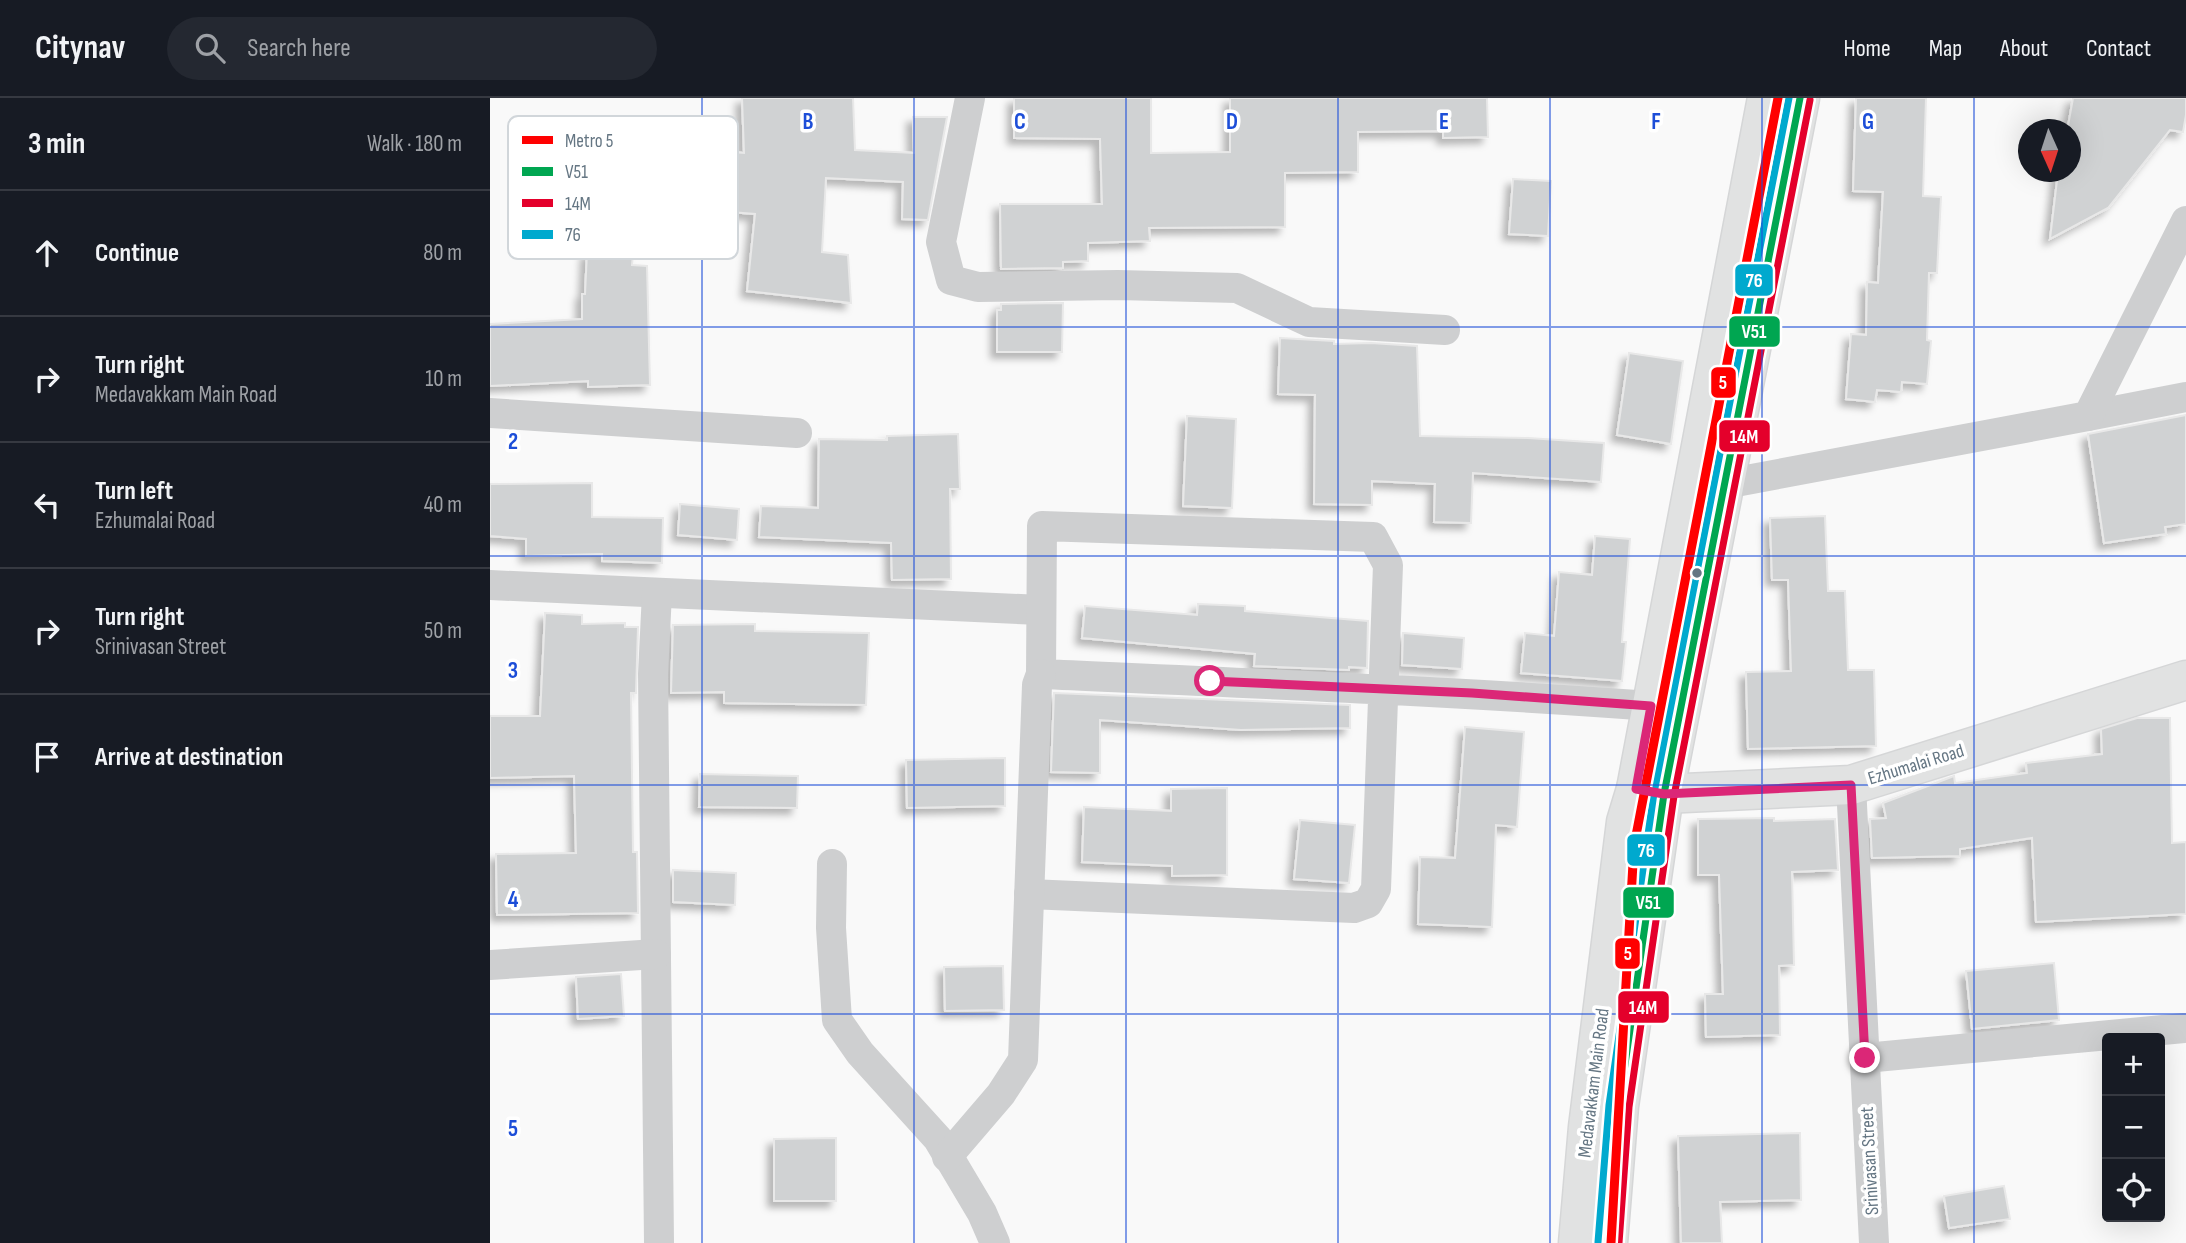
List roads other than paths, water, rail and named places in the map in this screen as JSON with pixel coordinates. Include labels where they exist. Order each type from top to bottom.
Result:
[{"type":"main road","name":"Medavakkam Main Road","points":[[1577,1243],[1588,1127],[1626,822],[1650,791],[1651,706],[1767,98]]},
{"type":"main road","points":[[1608,1243],[1650,791],[1725,484],[1800,98]]},
{"type":"main road","name":"Ezhumalai Road","points":[[1650,791],[1851,785],[2186,680]]},
{"type":"street","points":[[970,98],[941,242],[951,280],[978,287],[1118,285],[1237,288],[1309,322],[1445,330]]},
{"type":"street","points":[[2088,416],[2186,221]]},
{"type":"street","points":[[1725,484],[2186,397]]},
{"type":"street","points":[[490,413],[797,433]]},
{"type":"street","points":[[947,1157],[1001,1094],[1023,1060],[1029,894],[1037,685],[1041,674],[1042,526],[1373,537],[1388,565],[1376,889],[1368,903],[1354,908],[1029,894]]},
{"type":"street","points":[[490,584],[1041,610]]},
{"type":"street","points":[[657,593],[653,674],[659,1243]]},
{"type":"street","points":[[1041,674],[1382,689],[1651,706]]},
{"type":"street","name":"Srinivasan Street","points":[[1851,785],[1874,1243]]},
{"type":"street","points":[[832,864],[831,928],[837,1020],[860,1053],[938,1139],[982,1213],[995,1243]]},
{"type":"street","points":[[490,965],[656,954]]},
{"type":"street","points":[[1865,1058],[2184,1028]]},
{"type":"metro line","name":"5","points":[[1611,1243],[1634,846],[1778,98]]}]
